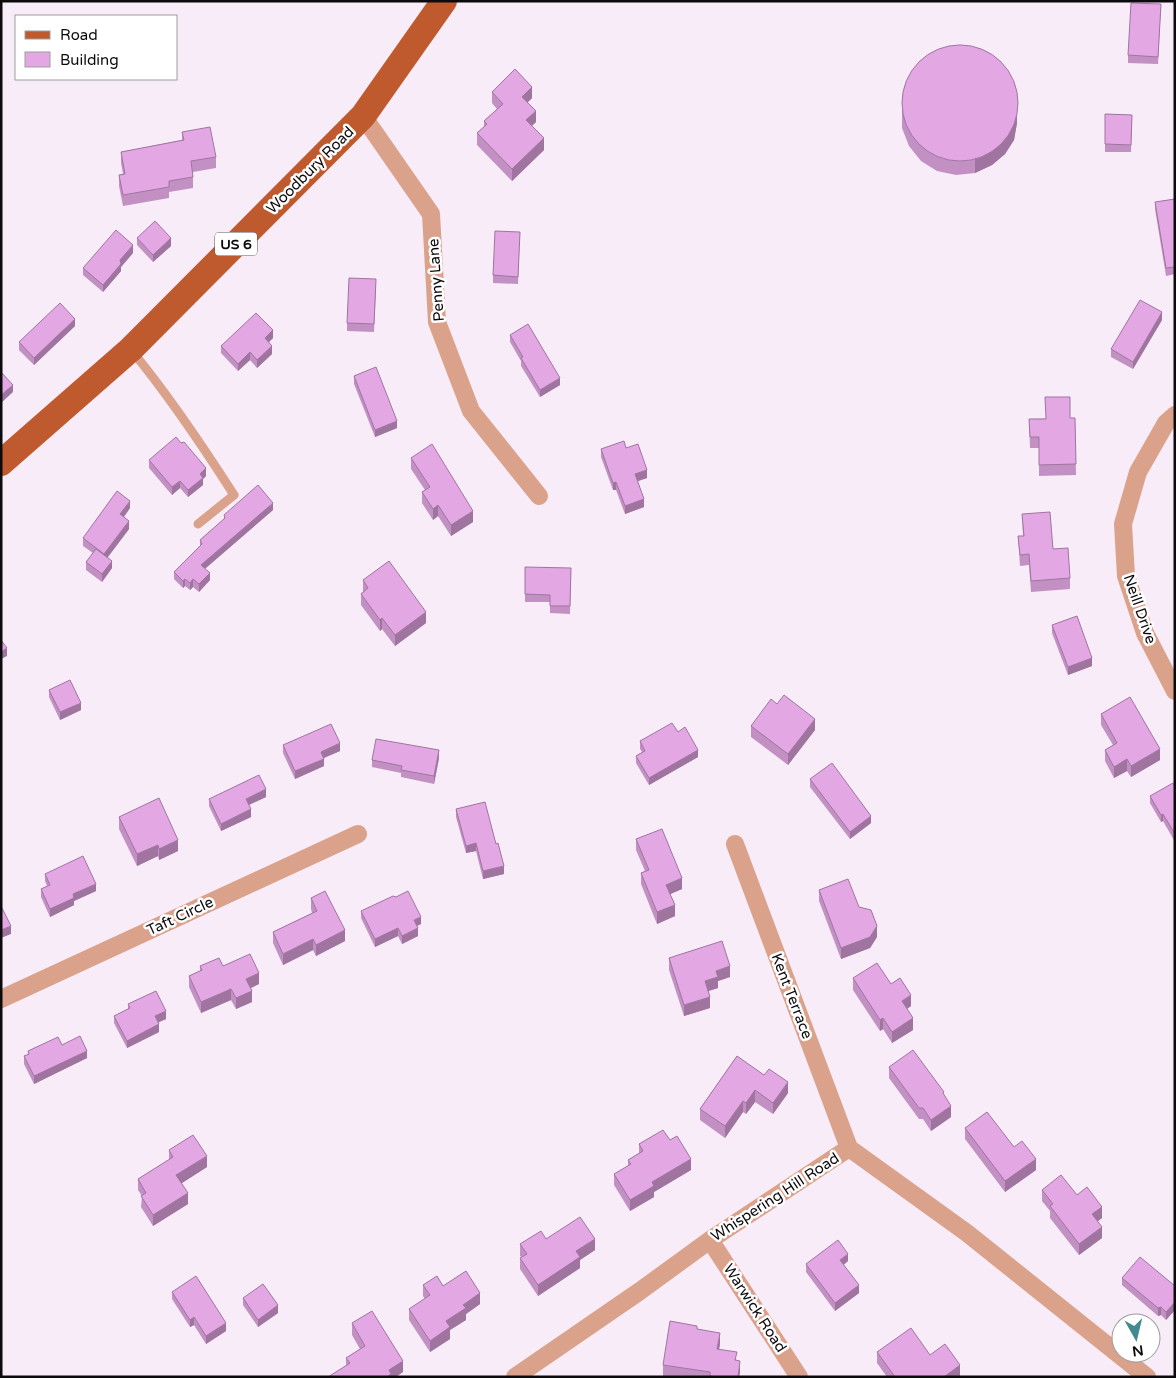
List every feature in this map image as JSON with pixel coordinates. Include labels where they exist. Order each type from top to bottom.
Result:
[{"type":"main road","name":"Woodbury Road","points":[[1,463],[131,349],[363,116],[444,1]]},
{"type":"street","name":"Penny Lane","points":[[363,116],[431,214],[437,322],[471,411],[539,496]]},
{"type":"street","name":"Neill Drive","points":[[1175,415],[1166,424],[1138,472],[1123,524],[1126,576],[1146,633],[1175,691]]},
{"type":"street","name":"Taft Circle","points":[[1,999],[358,834]]},
{"type":"street","name":"Kent Terrace","points":[[735,844],[849,1148]]},
{"type":"street","name":"Whispering Hill Road","points":[[515,1377],[710,1240],[849,1148],[967,1232],[1148,1377]]},
{"type":"street","name":"Warwick Road","points":[[710,1240],[799,1377]]},
{"type":"lane","points":[[131,349],[195,434],[234,495],[198,524]]},
{"type":"building","points":[[1131,3],[1161,4],[1158,57],[1128,55]]},
{"type":"building","points":[[960,45],[982,50],[1001,62],[1013,81],[1018,103],[1013,125],[1001,144],[982,156],[960,161],[938,156],[919,144],[907,125],[902,103],[907,81],[919,62],[938,50]]},
{"type":"building","points":[[515,69],[532,87],[522,97],[536,111],[526,120],[544,138],[512,169],[477,133],[487,124],[484,121],[503,104],[492,92]]},
{"type":"building","points":[[1105,114],[1132,115],[1131,145],[1105,144]]},
{"type":"building","points":[[210,127],[216,157],[191,161],[193,177],[169,181],[169,187],[123,195],[119,175],[125,174],[121,152],[184,140],[182,132]]},
{"type":"building","points":[[1175,199],[1175,267],[1166,268],[1155,202]]},
{"type":"building","points":[[155,221],[171,238],[153,255],[137,238]]},
{"type":"building","points":[[116,230],[133,245],[120,260],[121,264],[103,285],[83,268]]},
{"type":"building","points":[[495,231],[520,232],[518,277],[493,275]]},
{"type":"building","points":[[349,278],[376,279],[374,324],[347,323]]},
{"type":"building","points":[[1140,300],[1162,312],[1133,362],[1111,349]]},
{"type":"building","points":[[60,303],[75,319],[34,358],[19,342]]},
{"type":"building","points":[[256,313],[273,330],[265,338],[272,346],[257,360],[250,352],[238,364],[221,346]]},
{"type":"building","points":[[528,324],[560,378],[540,390],[510,335]]},
{"type":"building","points":[[376,367],[397,421],[375,430],[354,376]]},
{"type":"building","points":[[1,372],[13,385],[1,395]]},
{"type":"building","points":[[1045,397],[1070,397],[1070,418],[1075,418],[1076,464],[1039,465],[1039,437],[1030,437],[1029,419],[1046,419]]},
{"type":"building","points":[[176,437],[181,443],[184,442],[206,468],[200,474],[203,478],[188,490],[180,481],[172,487],[149,460]]},
{"type":"building","points":[[624,441],[626,448],[638,444],[647,470],[635,474],[644,499],[625,506],[616,482],[613,483],[601,449]]},
{"type":"building","points":[[432,444],[473,511],[451,525],[438,505],[433,509],[422,492],[430,487],[411,458]]},
{"type":"building","points":[[258,485],[273,503],[201,565],[210,573],[199,584],[193,579],[190,583],[185,579],[183,581],[174,572],[202,544],[200,540],[225,518],[224,515]]},
{"type":"building","points":[[117,491],[130,501],[120,514],[129,521],[104,554],[83,538]]},
{"type":"building","points":[[1050,512],[1053,549],[1068,548],[1070,578],[1031,581],[1029,554],[1020,555],[1018,536],[1024,536],[1022,514]]},
{"type":"building","points":[[96,549],[112,561],[102,574],[86,562]]},
{"type":"building","points":[[389,561],[426,612],[395,635],[382,618],[380,620],[361,594],[368,588],[363,580]]},
{"type":"building","points":[[525,567],[571,568],[570,606],[550,606],[550,595],[525,594]]},
{"type":"building","points":[[1077,616],[1092,658],[1068,667],[1052,625]]},
{"type":"building","points":[[1,640],[7,648],[1,652]]},
{"type":"building","points":[[70,680],[81,703],[60,712],[49,690]]},
{"type":"building","points":[[784,695],[815,719],[788,754],[751,726],[771,699],[777,704]]},
{"type":"building","points":[[1130,697],[1160,749],[1131,766],[1127,759],[1114,767],[1105,750],[1117,743],[1101,714]]},
{"type":"building","points":[[672,723],[678,732],[685,727],[698,750],[649,778],[636,756],[645,751],[640,741]]},
{"type":"building","points":[[331,724],[340,743],[321,752],[324,759],[295,771],[283,745]]},
{"type":"building","points":[[376,739],[439,750],[434,776],[401,770],[402,766],[372,760]]},
{"type":"building","points":[[832,763],[871,816],[850,832],[810,779]]},
{"type":"building","points":[[259,775],[266,789],[246,799],[251,809],[221,824],[209,799]]},
{"type":"building","points":[[1173,783],[1175,787],[1175,834],[1150,796]]},
{"type":"building","points":[[159,798],[178,840],[159,849],[158,845],[137,854],[119,817]]},
{"type":"building","points":[[485,802],[504,866],[483,871],[476,843],[466,846],[456,809]]},
{"type":"building","points":[[662,829],[682,878],[666,885],[675,905],[657,912],[641,873],[649,870],[636,839]]},
{"type":"building","points":[[83,856],[96,884],[73,894],[74,898],[50,909],[41,889],[50,885],[45,874]]},
{"type":"building","points":[[848,879],[859,907],[871,910],[877,926],[870,937],[841,948],[819,890]]},
{"type":"building","points":[[325,891],[345,930],[316,945],[313,939],[283,954],[273,932],[317,911],[311,898]]},
{"type":"building","points":[[408,891],[421,917],[414,920],[418,928],[402,936],[398,928],[375,939],[361,911]]},
{"type":"building","points":[[1,906],[11,926],[1,930]]},
{"type":"building","points":[[722,941],[730,966],[716,971],[718,977],[705,981],[710,997],[684,1005],[669,958]]},
{"type":"building","points":[[250,954],[259,973],[246,979],[252,991],[236,998],[231,989],[201,1002],[189,976],[202,970],[200,966],[219,958],[223,966]]},
{"type":"building","points":[[877,963],[891,984],[900,978],[911,995],[902,1001],[913,1018],[892,1032],[883,1018],[880,1020],[853,978]]},
{"type":"building","points":[[156,991],[166,1011],[155,1016],[159,1024],[127,1041],[114,1016],[130,1008],[128,1004]]},
{"type":"building","points":[[80,1036],[87,1051],[34,1076],[24,1056],[29,1054],[28,1051],[58,1037],[62,1045]]},
{"type":"building","points":[[913,1050],[944,1092],[951,1106],[931,1120],[923,1108],[919,1108],[889,1067]]},
{"type":"building","points":[[737,1056],[764,1075],[769,1069],[788,1082],[773,1103],[755,1090],[746,1103],[743,1101],[725,1126],[700,1109]]},
{"type":"building","points":[[987,1112],[1014,1147],[1022,1141],[1036,1159],[1005,1181],[965,1128]]},
{"type":"building","points":[[663,1130],[670,1140],[677,1136],[691,1159],[652,1182],[654,1186],[630,1200],[614,1174],[631,1164],[628,1160],[643,1151],[639,1144]]},
{"type":"building","points":[[193,1135],[207,1156],[176,1175],[188,1193],[153,1215],[141,1196],[146,1193],[138,1179],[173,1157],[169,1150]]},
{"type":"building","points":[[1061,1175],[1077,1195],[1087,1187],[1102,1207],[1092,1214],[1102,1227],[1079,1244],[1050,1206],[1053,1204],[1042,1190]]},
{"type":"building","points":[[580,1217],[595,1239],[576,1251],[580,1257],[538,1285],[520,1258],[527,1254],[520,1244],[541,1231],[546,1239]]},
{"type":"building","points":[[838,1240],[848,1254],[840,1260],[859,1285],[835,1303],[806,1264]]},
{"type":"building","points":[[1140,1257],[1175,1286],[1175,1302],[1166,1312],[1161,1307],[1158,1308],[1122,1278]]},
{"type":"building","points":[[466,1271],[480,1293],[463,1305],[466,1308],[446,1321],[450,1327],[430,1341],[409,1309],[430,1295],[423,1285],[437,1276],[443,1286]]},
{"type":"building","points":[[196,1276],[226,1323],[206,1336],[194,1317],[190,1320],[172,1292]]},
{"type":"building","points":[[263,1284],[278,1305],[258,1320],[243,1298]]},
{"type":"building","points":[[372,1311],[403,1361],[389,1370],[391,1374],[387,1377],[328,1377],[350,1363],[346,1358],[365,1346],[352,1323]]},
{"type":"building","points":[[670,1321],[720,1333],[717,1349],[737,1352],[735,1360],[740,1361],[738,1377],[710,1376],[710,1372],[663,1365]]},
{"type":"building","points":[[911,1328],[930,1355],[945,1344],[960,1365],[944,1377],[895,1377],[877,1352]]}]
